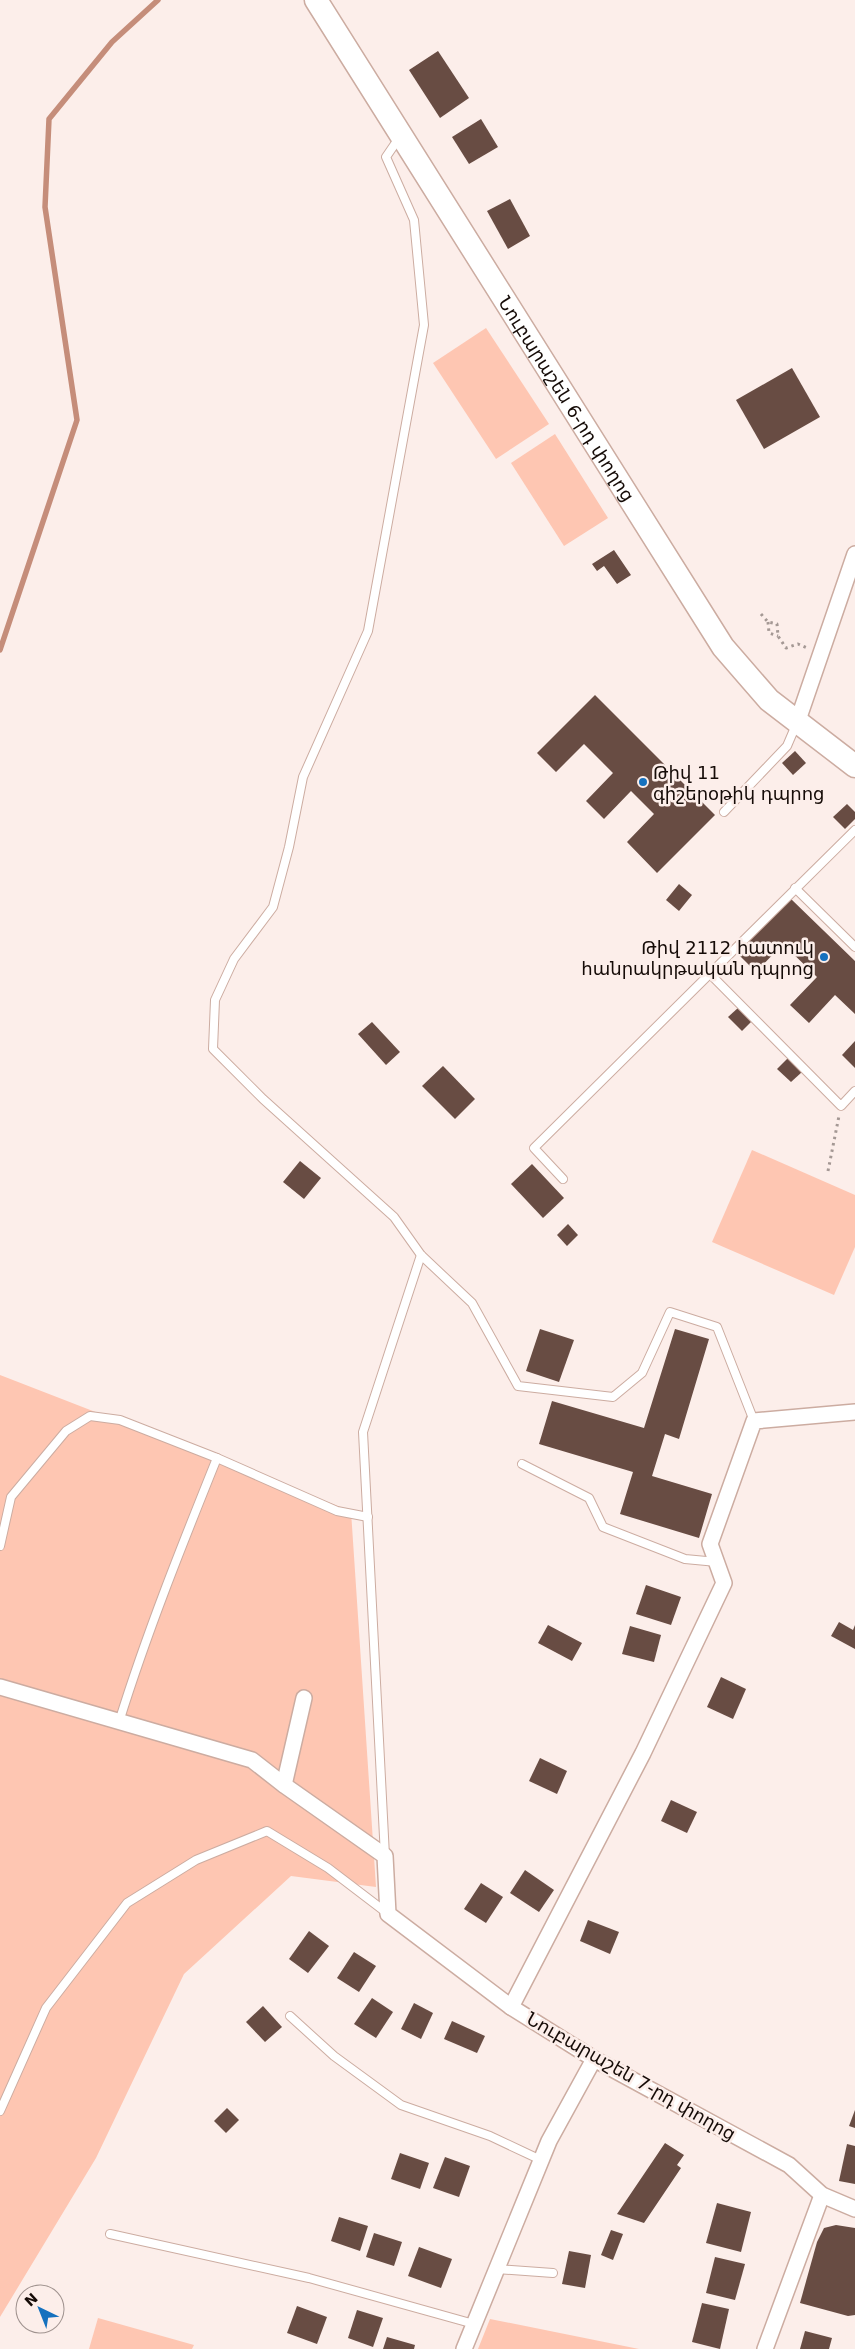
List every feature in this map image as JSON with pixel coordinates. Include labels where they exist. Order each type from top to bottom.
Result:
[{"type":"main road","name":"Նուբարաշեն 6-րդ փողոց","points":[[316,0],[723,646],[769,700],[855,766]]},
{"type":"street","points":[[797,723],[855,554]]},
{"type":"street","points":[[511,2007],[643,1753],[724,1583],[710,1544],[754,1421],[855,1412]]},
{"type":"street","points":[[0,1688],[252,1760],[284,1785],[385,1856],[388,1914]]},
{"type":"street","points":[[284,1785],[304,1698]]},
{"type":"street","name":"Նուբարաշեն 7-րդ փողոց","points":[[388,1914],[511,2007],[594,2059],[789,2165],[822,2195],[855,2209]]},
{"type":"street","points":[[464,2349],[549,2141],[594,2059]]},
{"type":"street","points":[[765,2349],[822,2195]]},
{"type":"lane","points":[[401,135],[386,157],[414,220],[424,325],[368,631],[303,777],[289,847],[273,906],[234,959],[215,1000],[213,1049],[263,1099],[394,1217],[421,1256],[472,1303],[518,1386],[613,1397],[642,1373],[670,1312],[717,1327],[754,1421]]},
{"type":"lane","points":[[724,812],[787,746],[797,723]]},
{"type":"lane","points":[[563,1179],[534,1148],[855,830]]},
{"type":"lane","points":[[795,888],[855,947]]},
{"type":"lane","points":[[710,974],[841,1106],[855,1091]]},
{"type":"lane","points":[[385,1856],[363,1432],[421,1256]]},
{"type":"lane","points":[[0,1546],[11,1497],[66,1430],[90,1416],[120,1420],[217,1458],[337,1511],[368,1517]]},
{"type":"lane","points":[[119,1722],[173,1566],[217,1458]]},
{"type":"lane","points":[[522,1464],[589,1498],[604,1527],[685,1559],[717,1562]]},
{"type":"lane","points":[[0,2111],[46,2008],[121,1910],[127,1903],[196,1860],[267,1831],[328,1868],[388,1914]]},
{"type":"lane","points":[[290,2016],[334,2056],[401,2105],[490,2136],[541,2160]]},
{"type":"lane","points":[[110,2234],[309,2278],[474,2324]]},
{"type":"lane","points":[[496,2269],[553,2274]]},
{"type":"path","points":[[762,614],[768,622],[768,633],[778,636]]},
{"type":"path","points":[[768,622],[777,624],[778,636],[786,648],[798,644]]},
{"type":"path","points":[[828,1171],[841,1106]]},
{"type":"shaded area","points":[[486,328],[549,424],[496,459],[433,363]]},
{"type":"shaded area","points":[[555,434],[608,518],[564,546],[511,463]]},
{"type":"shaded area","points":[[752,1150],[855,1195],[855,1247],[834,1295],[712,1242]]},
{"type":"shaded area","points":[[0,1375],[351,1511],[376,1887],[291,1876],[184,1974],[96,2158],[20,2284],[15,2284],[15,2292],[0,2317]]},
{"type":"shaded area","points":[[98,2318],[194,2345],[192,2349],[89,2349]]},
{"type":"shaded area","points":[[490,2319],[639,2349],[478,2349]]},
{"type":"building","points":[[438,51],[469,98],[440,118],[409,70]]},
{"type":"building","points":[[481,119],[498,147],[469,164],[452,137]]},
{"type":"building","points":[[510,199],[530,236],[508,249],[487,211]]},
{"type":"building","points":[[792,368],[820,417],[764,449],[736,400]]},
{"type":"building","points":[[614,550],[631,575],[617,584],[604,566],[597,571],[592,564]]},
{"type":"building","name":"Թիվ 11 գիշերօթիկ դպրոց","points":[[595,695],[715,815],[657,873],[627,842],[654,814],[631,791],[604,819],[586,801],[613,773],[584,744],[556,772],[537,753]]},
{"type":"building","points":[[795,751],[806,763],[793,775],[782,763]]},
{"type":"building","points":[[847,804],[855,812],[855,819],[845,829],[833,817]]},
{"type":"building","points":[[679,884],[692,895],[679,911],[666,900]]},
{"type":"building","name":"Թիվ 2112 հատուկ հանրակրթական դպրոց","points":[[791,899],[855,961],[855,1014],[835,995],[809,1023],[790,1005],[817,977],[783,944],[756,972],[737,953]]},
{"type":"building","points":[[739,1007],[753,1020],[742,1031],[728,1017]]},
{"type":"building","points":[[372,1022],[400,1052],[386,1065],[358,1034]]},
{"type":"building","points":[[855,1041],[855,1068],[842,1055]]},
{"type":"building","points":[[788,1058],[802,1072],[791,1082],[777,1069]]},
{"type":"building","points":[[443,1066],[475,1099],[455,1119],[422,1086]]},
{"type":"building","points":[[300,1161],[321,1178],[304,1199],[283,1182]]},
{"type":"building","points":[[532,1164],[564,1198],[543,1218],[511,1184]]},
{"type":"building","points":[[568,1224],[578,1235],[567,1246],[557,1235]]},
{"type":"building","points":[[540,1329],[574,1340],[559,1382],[526,1371]]},
{"type":"building","points":[[675,1329],[709,1339],[679,1439],[665,1434],[652,1476],[712,1494],[699,1538],[620,1514],[633,1472],[539,1444],[552,1401],[644,1428]]},
{"type":"building","points":[[646,1585],[681,1597],[671,1625],[636,1614]]},
{"type":"building","points":[[839,1622],[853,1630],[855,1625],[855,1649],[831,1636]]},
{"type":"building","points":[[548,1625],[582,1643],[572,1661],[538,1643]]},
{"type":"building","points":[[630,1626],[661,1635],[654,1662],[622,1654]]},
{"type":"building","points":[[721,1677],[746,1689],[733,1719],[707,1707]]},
{"type":"building","points":[[540,1758],[567,1771],[557,1794],[529,1781]]},
{"type":"building","points":[[671,1800],[697,1812],[687,1833],[661,1821]]},
{"type":"building","points":[[525,1870],[554,1890],[539,1912],[510,1893]]},
{"type":"building","points":[[481,1883],[503,1897],[486,1923],[464,1909]]},
{"type":"building","points":[[588,1920],[619,1932],[610,1954],[580,1941]]},
{"type":"building","points":[[309,1931],[329,1946],[308,1973],[289,1959]]},
{"type":"building","points":[[354,1952],[376,1966],[359,1992],[337,1978]]},
{"type":"building","points":[[372,1998],[393,2012],[376,2038],[354,2024]]},
{"type":"building","points":[[414,2003],[433,2013],[421,2039],[401,2029]]},
{"type":"building","points":[[263,2006],[282,2027],[265,2042],[246,2022]]},
{"type":"building","points":[[452,2021],[485,2036],[477,2053],[444,2039]]},
{"type":"building","points":[[227,2108],[239,2120],[226,2133],[214,2121]]},
{"type":"building","points":[[855,2110],[855,2128],[849,2126]]},
{"type":"building","points":[[665,2143],[684,2155],[677,2165],[681,2168],[644,2223],[617,2214]]},
{"type":"building","points":[[847,2144],[855,2146],[855,2184],[839,2181]]},
{"type":"building","points":[[400,2153],[429,2163],[420,2189],[391,2179]]},
{"type":"building","points":[[445,2157],[470,2166],[459,2197],[433,2188]]},
{"type":"building","points":[[717,2203],[751,2212],[741,2252],[706,2243]]},
{"type":"building","points":[[339,2217],[368,2226],[360,2251],[331,2241]]},
{"type":"building","points":[[836,2225],[855,2228],[855,2315],[848,2316],[800,2303],[817,2242],[824,2228]]},
{"type":"building","points":[[611,2230],[623,2234],[613,2260],[601,2255]]},
{"type":"building","points":[[374,2233],[402,2242],[394,2266],[366,2257]]},
{"type":"building","points":[[419,2247],[452,2259],[441,2288],[408,2276]]},
{"type":"building","points":[[569,2251],[591,2255],[585,2288],[562,2284]]},
{"type":"building","points":[[715,2257],[745,2264],[735,2300],[706,2293]]},
{"type":"building","points":[[702,2303],[729,2309],[720,2349],[692,2342]]},
{"type":"building","points":[[297,2306],[327,2317],[317,2344],[287,2333]]},
{"type":"building","points":[[357,2310],[383,2318],[373,2347],[348,2338]]},
{"type":"building","points":[[805,2331],[832,2338],[829,2349],[800,2349]]},
{"type":"building","points":[[387,2337],[415,2345],[414,2349],[383,2349]]},
{"type":"waterway","points":[[0,650],[77,420],[45,207],[49,119],[112,42],[158,0]]},
{"type":"place","name":"Թիվ 11 գիշերօթիկ դպրոց","points":[[643,782]]},
{"type":"place","name":"Թիվ 2112 հատուկ հանրակրթական դպրոց","points":[[824,957]]}]
